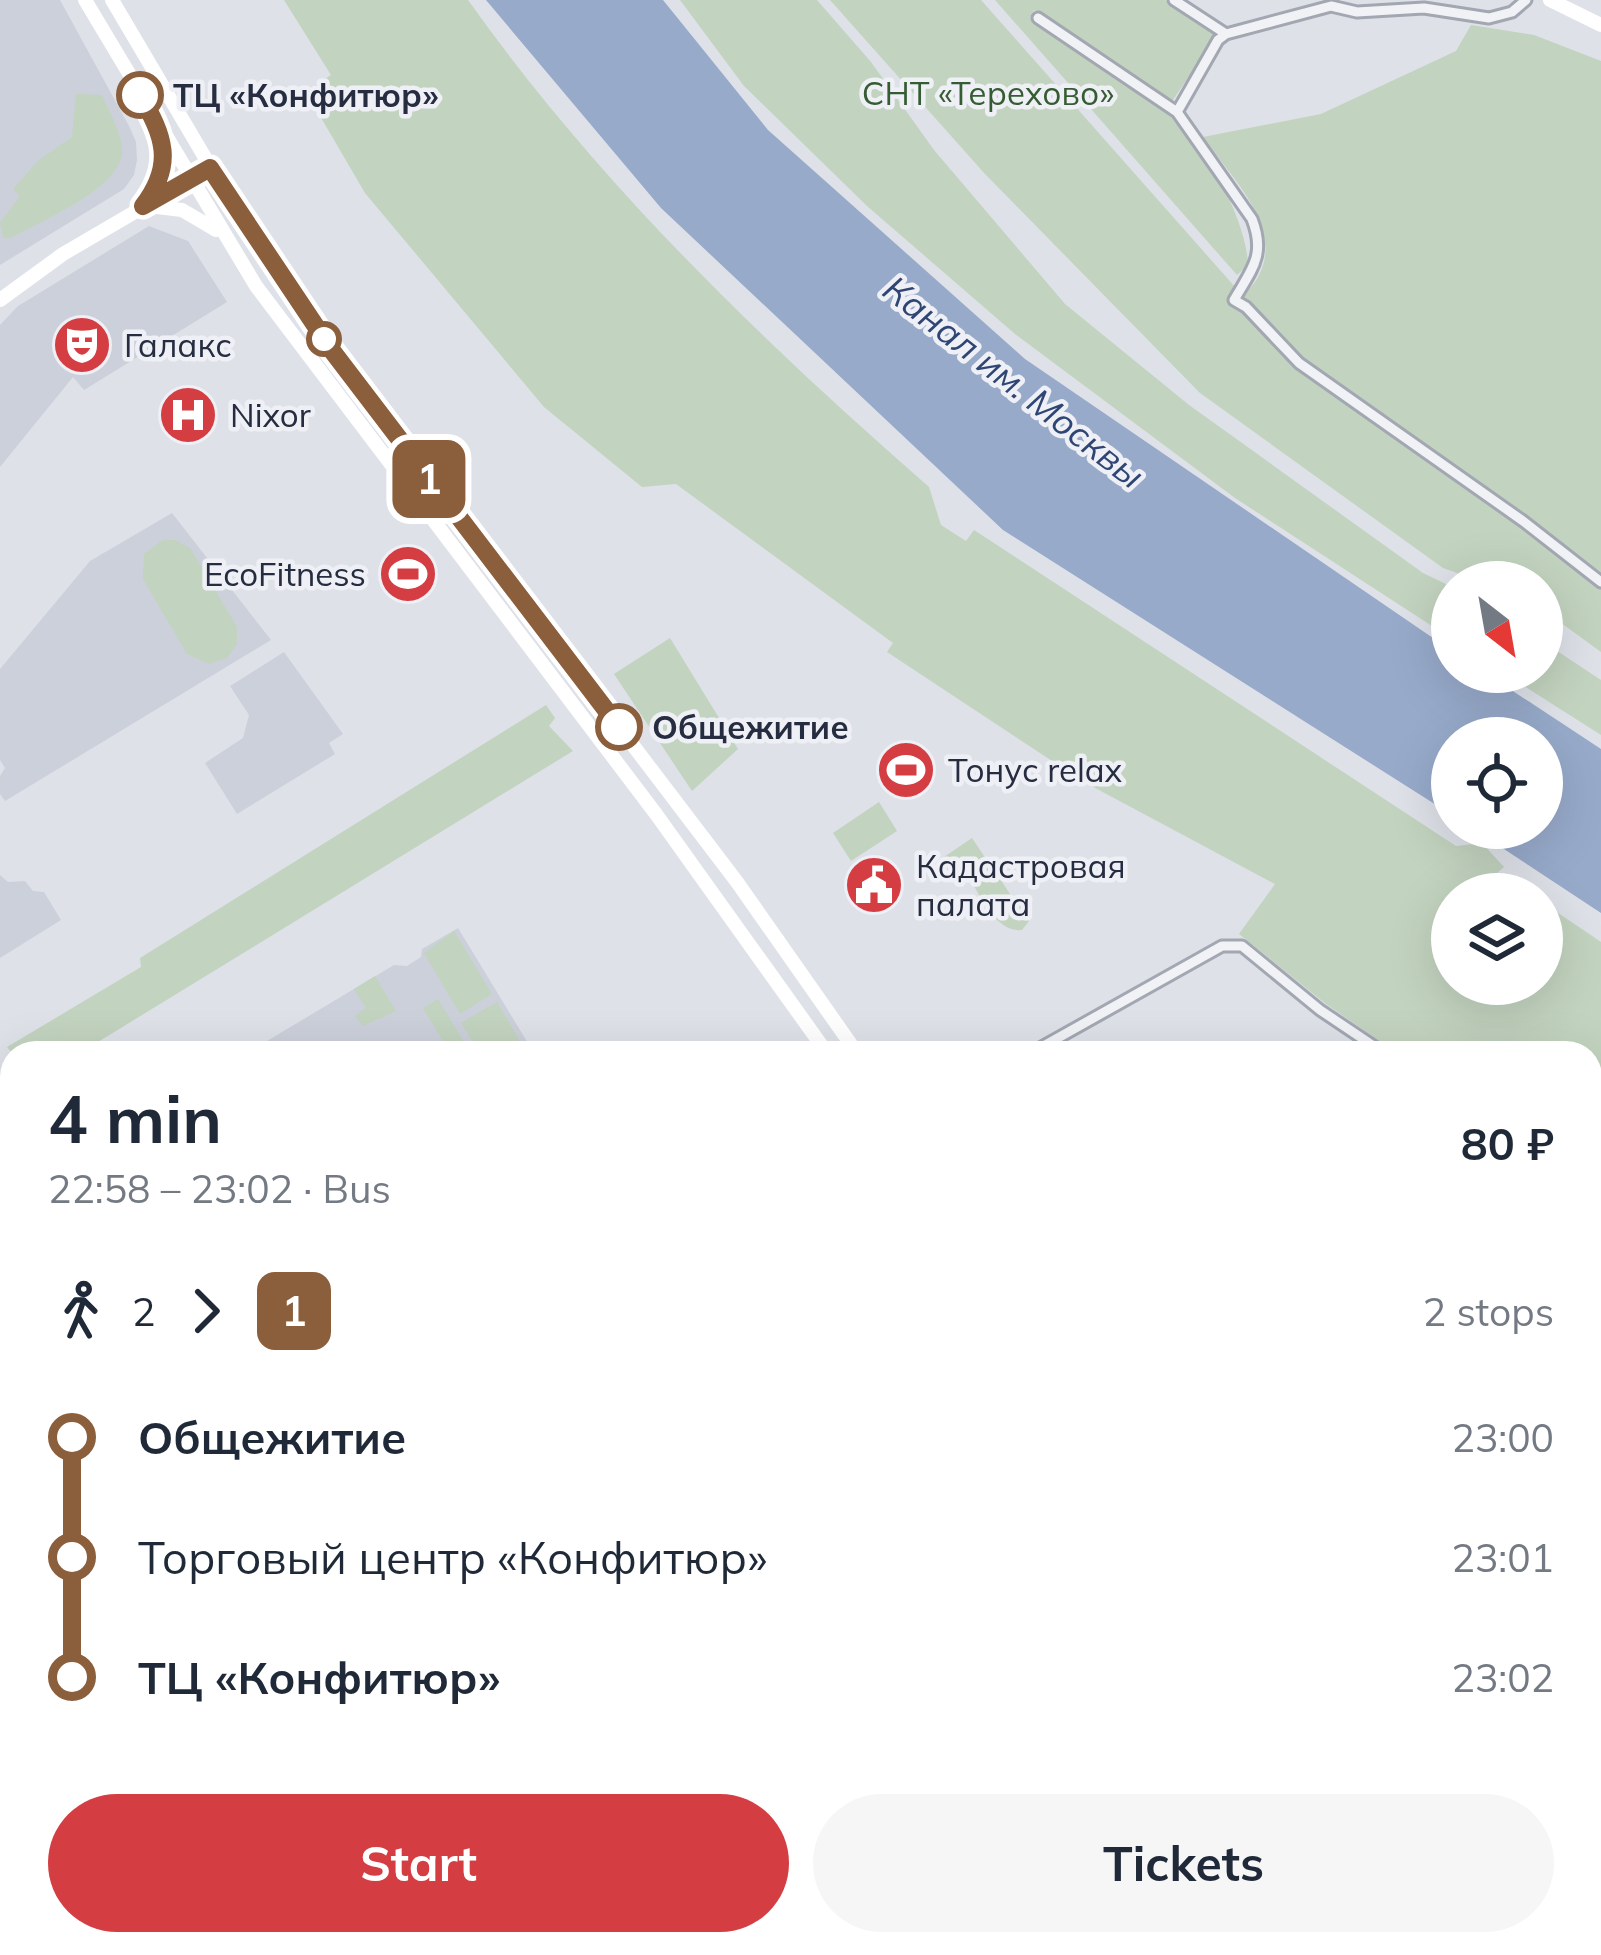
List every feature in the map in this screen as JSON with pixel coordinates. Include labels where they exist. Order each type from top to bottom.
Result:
[{"type":"main road","points":[[85,0],[225,238],[304,352],[718,897],[819,1041]]},
{"type":"main road","points":[[112,0],[210,168],[333,352],[724,865],[849,1041]]},
{"type":"main road","points":[[1550,0],[1601,25]]},
{"type":"main road","points":[[143,206],[160,179],[162,133]]},
{"type":"main road","points":[[0,300],[58,257],[210,168]]},
{"type":"main road","points":[[143,206],[182,210],[225,238]]},
{"type":"street","points":[[1174,0],[1226,34]]},
{"type":"street","points":[[1178,112],[1218,40],[1226,34],[1331,6],[1357,12],[1425,4],[1489,19],[1512,12],[1526,0]]},
{"type":"street","points":[[1038,18],[1178,112],[1252,219],[1260,238],[1256,262],[1234,300],[1246,307],[1282,350],[1601,582]]},
{"type":"street","points":[[1052,1041],[1231,945],[1242,946],[1366,1041]]},
{"type":"shaded area","points":[[0,0],[60,0],[129,126],[137,160],[124,189],[0,265]]},
{"type":"shaded area","points":[[149,226],[188,241],[227,302],[84,390],[73,377],[0,467],[0,325],[18,306]]},
{"type":"shaded area","points":[[172,513],[271,640],[5,801],[0,794],[5,768],[0,760],[0,669],[90,561]]},
{"type":"shaded area","points":[[284,652],[343,734],[329,743],[335,754],[237,814],[205,763],[243,738],[249,715],[230,686]]},
{"type":"shaded area","points":[[0,875],[8,882],[25,881],[33,891],[44,892],[61,920],[0,958]]},
{"type":"shaded area","points":[[458,928],[527,1041],[267,1041],[394,965],[407,966],[421,957],[422,949]]},
{"type":"green space","points":[[284,0],[468,0],[571,132],[684,257],[929,487],[941,525],[966,541],[974,530],[1431,830],[1431,849],[1488,849],[1504,867],[1497,873],[1431,873],[1431,1005],[1563,1005],[1563,916],[1601,942],[1601,1041],[1380,1041],[1326,1004],[1239,934],[1275,884],[1084,782],[887,652],[893,643],[676,484],[642,487],[544,407],[365,193],[306,92],[331,75]]},
{"type":"green space","points":[[680,0],[817,0],[871,62],[934,150],[1065,304],[1189,405],[1431,577],[1431,625],[1235,498],[1015,334],[867,206],[744,86]]},
{"type":"green space","name":"СНТ «Терехово»","points":[[830,0],[981,0],[1243,296],[1260,273],[1264,237],[1250,201],[1203,137],[1321,114],[1456,51],[1471,25],[1534,35],[1601,61],[1601,652],[1563,624],[1563,561],[1433,561],[1200,393],[985,174]]},
{"type":"green space","points":[[995,0],[1165,0],[1218,33],[1171,103],[1034,10],[1030,18],[1143,90],[1188,131],[1233,208],[1248,265],[1237,275]]},
{"type":"green space","points":[[76,94],[102,95],[121,141],[120,162],[111,176],[79,201],[3,238],[0,223],[20,196],[13,189],[39,160],[72,137]]},
{"type":"green space","points":[[163,540],[190,548],[237,627],[237,644],[227,658],[209,664],[187,654],[143,579],[144,554]]},
{"type":"green space","points":[[670,638],[738,749],[692,791],[614,674]]},
{"type":"green space","points":[[1563,655],[1601,680],[1601,735],[1535,693],[1563,693]]},
{"type":"green space","points":[[546,705],[555,718],[549,726],[573,751],[100,1041],[17,1041],[141,967],[140,958]]},
{"type":"green space","points":[[879,802],[897,831],[851,861],[833,833]]},
{"type":"green space","points":[[972,838],[986,859],[954,879],[941,859]]},
{"type":"green space","points":[[988,861],[1014,900],[1029,909],[1029,921],[1022,930],[996,919],[967,874]]},
{"type":"green space","points":[[454,931],[492,994],[460,1014],[424,953]]},
{"type":"green space","points":[[375,976],[396,1011],[363,1026],[355,1016],[366,1008],[354,989]]},
{"type":"green space","points":[[438,999],[464,1041],[443,1041],[423,1008]]},
{"type":"green space","points":[[497,1002],[520,1041],[472,1041],[461,1023]]},
{"type":"water","name":"Канал им. Москвы","points":[[486,0],[663,0],[768,130],[1025,359],[1431,637],[1431,693],[1516,693],[1552,717],[1431,717],[1431,802],[1003,530],[661,208]]},
{"type":"water","points":[[1563,724],[1601,749],[1601,913],[1563,888],[1563,873],[1540,873],[1504,849],[1563,849]]},
{"type":"bus line","name":"1","points":[[140,95],[162,133],[163,149],[160,179],[143,206],[210,168],[333,352],[619,727]]},
{"type":"place","name":"ТЦ «Конфитюр»","points":[[140,95]]},
{"type":"place","name":"Галакс","points":[[82,345]]},
{"type":"place","name":"Nixor","points":[[188,415]]},
{"type":"place","name":"EcoFitness","points":[[408,574]]},
{"type":"place","name":"Общежитие","points":[[619,727]]},
{"type":"place","name":"Тонус relax","points":[[906,770]]},
{"type":"place","name":"Кадастровая палата","points":[[874,885]]}]
